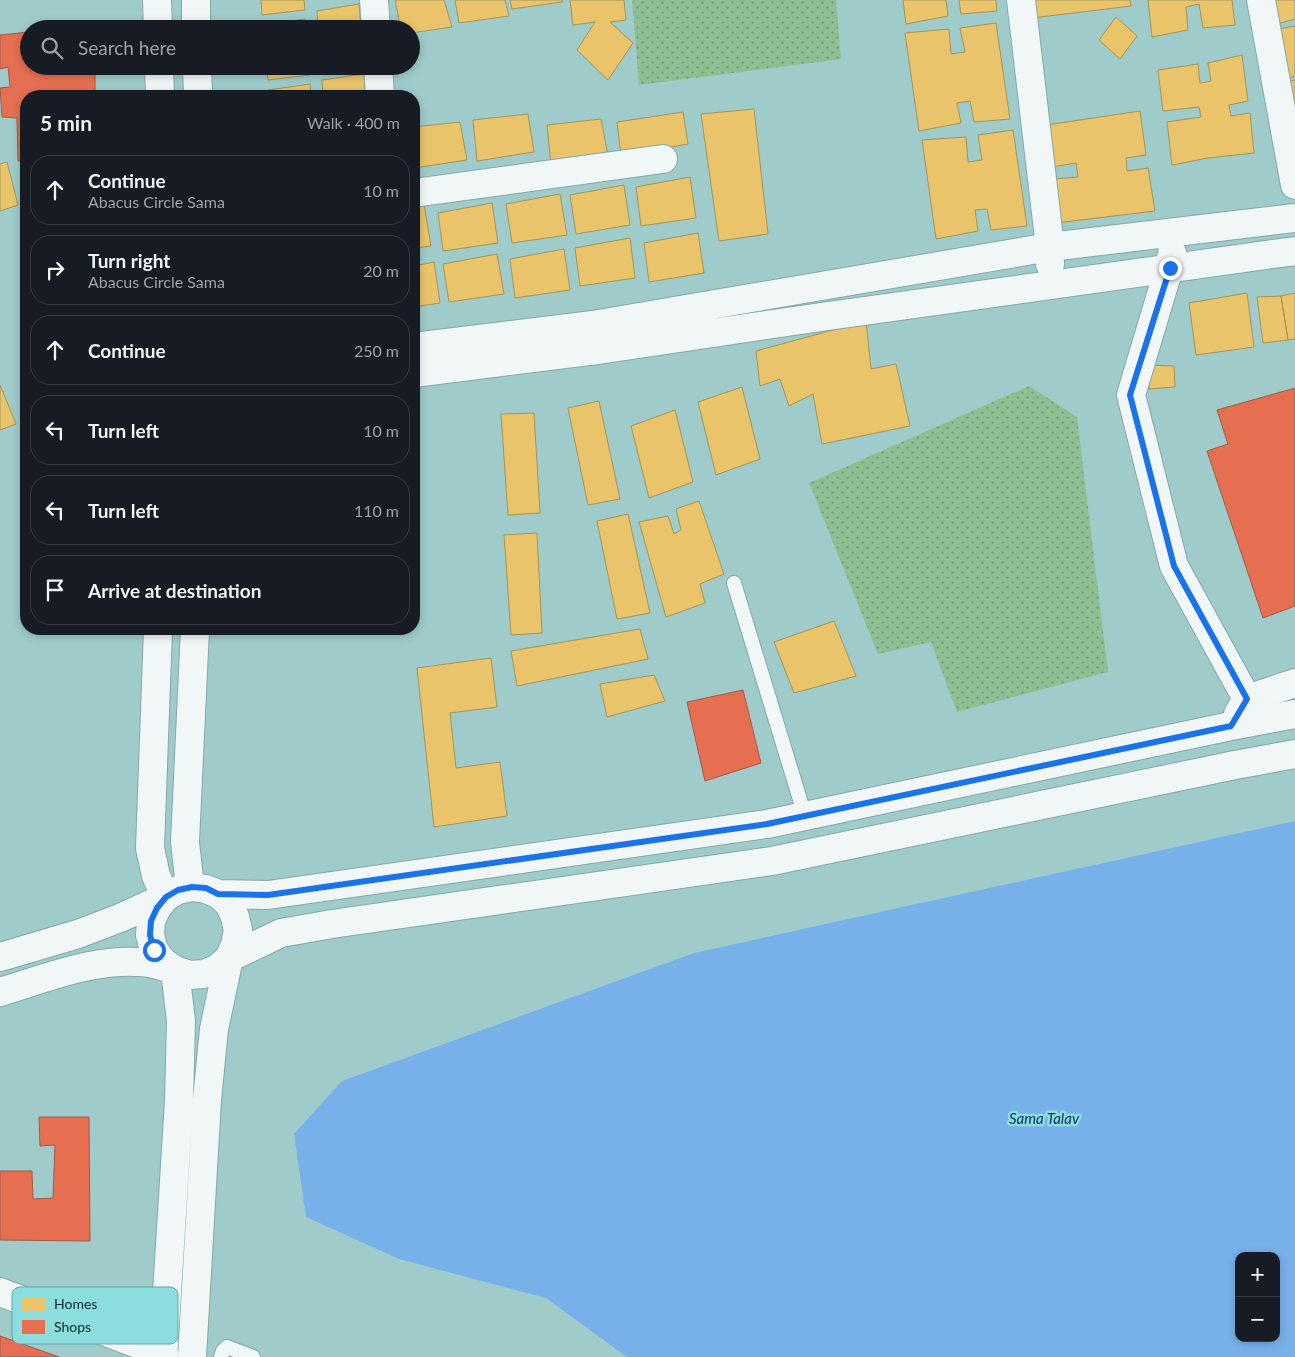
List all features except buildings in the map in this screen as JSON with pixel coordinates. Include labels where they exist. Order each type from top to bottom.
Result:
[{"type":"main road","points":[[156,0],[157,20]]},
{"type":"main road","points":[[196,0],[196,20]]},
{"type":"main road","points":[[374,0],[375,20]]},
{"type":"main road","points":[[1021,0],[1050,247],[1050,285]]},
{"type":"main road","points":[[1260,0],[1295,185]]},
{"type":"main road","points":[[159,75],[160,90]]},
{"type":"main road","points":[[197,75],[198,90]]},
{"type":"main road","points":[[379,75],[380,90]]},
{"type":"main road","points":[[420,192],[663,159]]},
{"type":"main road","points":[[420,372],[595,337],[761,296],[1050,247],[1295,218]]},
{"type":"main road","points":[[1176,233],[1170,268],[1130,395],[1174,566],[1247,699]]},
{"type":"main road","points":[[420,347],[595,337],[766,324],[1295,251]]},
{"type":"main road","points":[[761,296],[766,324]]},
{"type":"main road","points":[[158,635],[150,848],[156,876],[178,892]]},
{"type":"main road","points":[[168,1287],[179,1100],[181,1021],[175,970],[158,956],[154,950],[150,935],[151,921],[157,908],[178,892],[185,842],[195,635]]},
{"type":"main road","points":[[1231,726],[1247,699],[1295,684]]},
{"type":"main road","points":[[218,894],[268,895],[767,824],[1295,714]]},
{"type":"main road","points":[[228,958],[281,933],[332,924],[781,860],[1295,754]]},
{"type":"main road","points":[[716,831],[722,868]]},
{"type":"main road","points":[[565,853],[571,890]]},
{"type":"main road","points":[[0,957],[78,934],[120,918],[178,892],[206,888],[218,894],[229,904],[236,916],[238,930],[235,945],[228,958],[218,968],[204,974],[189,975],[150,963],[124,962],[92,965],[0,992]]},
{"type":"main road","points":[[192,1357],[206,1100],[214,1029],[228,958]]},
{"type":"main road","points":[[0,1292],[12,1297]]},
{"type":"main road","points":[[135,1344],[164,1355]]},
{"type":"lane","points":[[734,582],[805,816]]},
{"type":"lane","points":[[221,1357],[227,1347],[253,1357]]},
{"type":"green space","points":[[632,0],[836,0],[841,59],[639,85]]},
{"type":"green space","points":[[1029,386],[1077,417],[1108,672],[957,712],[931,642],[878,654],[809,483]]},
{"type":"water","name":"Sama Talav","points":[[1295,821],[1295,1357],[627,1357],[546,1298],[399,1259],[306,1217],[294,1134],[342,1081],[694,953]]},
{"type":"route","points":[[154,950],[150,935],[151,921],[157,908],[166,897],[178,890],[192,887],[206,888],[218,894],[268,895],[767,824],[1231,726],[1247,699],[1174,566],[1130,395],[1170,268]]}]
